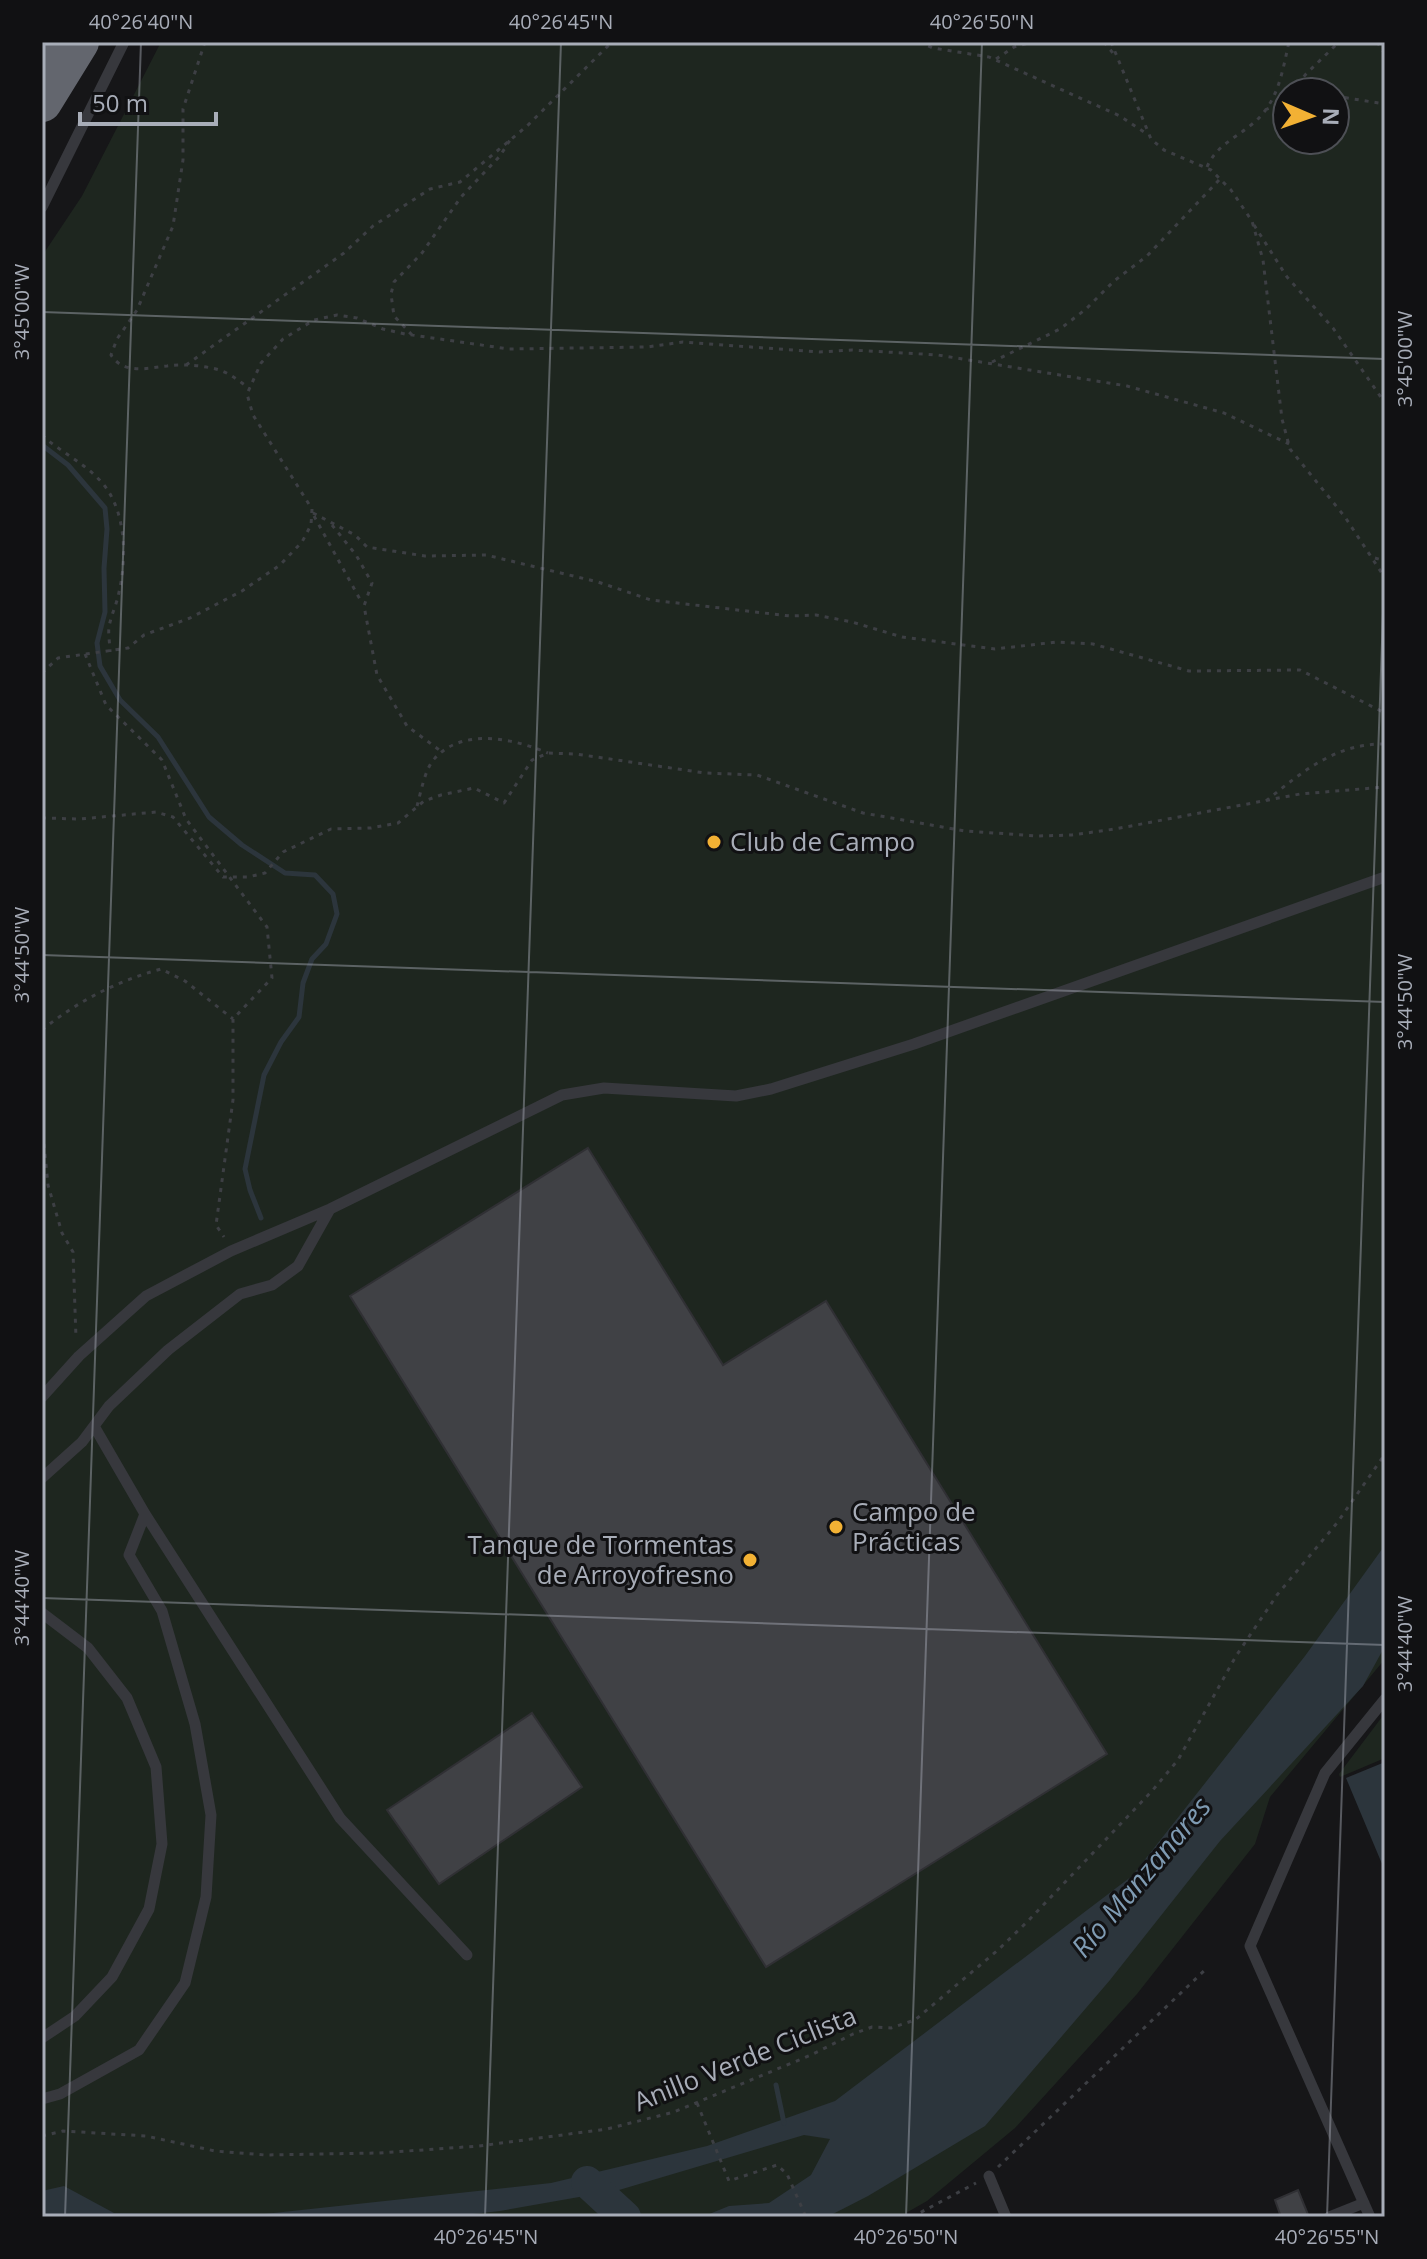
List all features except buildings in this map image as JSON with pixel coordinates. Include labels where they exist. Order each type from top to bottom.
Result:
[{"type":"highway","points":[[42,47],[45,42]]},
{"type":"highway","points":[[42,102],[79,42]]},
{"type":"lane","points":[[42,207],[124,42]]},
{"type":"lane","points":[[42,1397],[76,1360],[146,1296],[231,1251],[330,1209],[562,1095],[604,1088],[736,1096],[771,1089],[914,1044],[1385,877]]},
{"type":"lane","points":[[42,1478],[82,1442],[109,1406],[215,1312],[240,1294],[272,1285],[298,1266],[330,1209]]},
{"type":"lane","points":[[94,1426],[145,1514],[340,1818],[467,1955]]},
{"type":"lane","points":[[42,2099],[60,2094],[139,2050],[185,1983],[206,1897],[211,1815],[195,1724],[162,1611],[129,1555],[145,1514]]},
{"type":"lane","points":[[42,1613],[88,1648],[127,1698],[156,1767],[162,1844],[149,1909],[112,1977],[75,2016],[42,2038]]},
{"type":"lane","points":[[1370,2217],[1250,1946],[1325,1773],[1385,1699]]},
{"type":"lane","points":[[989,2176],[1006,2217]]},
{"type":"lane","points":[[1329,2217],[1364,2203]]},
{"type":"path","points":[[205,42],[183,109],[183,160],[173,226],[137,310],[117,339],[111,355],[116,363],[141,371],[186,365],[212,368],[232,376],[250,389]]},
{"type":"path","points":[[186,365],[344,253],[373,226],[430,189],[460,182],[612,42]]},
{"type":"path","points":[[919,42],[933,48],[995,60],[1120,116],[1150,135],[1164,150],[1207,168],[1231,190],[1287,277],[1333,328],[1385,403]]},
{"type":"path","points":[[995,60],[1014,47],[1032,42]]},
{"type":"path","points":[[1104,42],[1119,60]]},
{"type":"path","points":[[1111,42],[1150,135]]},
{"type":"path","points":[[1207,168],[1214,152],[1254,123],[1277,93],[1289,42]]},
{"type":"path","points":[[1304,76],[1339,42]]},
{"type":"path","points":[[1377,42],[1385,54]]},
{"type":"path","points":[[1351,99],[1385,104]]},
{"type":"path","points":[[1264,110],[1271,107]]},
{"type":"path","points":[[412,335],[394,316],[391,294],[394,282],[422,253],[461,197],[500,156],[511,138]]},
{"type":"path","points":[[989,364],[1060,329],[1086,309],[1114,281],[1147,256],[1220,179]]},
{"type":"path","points":[[1252,221],[1263,260],[1282,419],[1290,449],[1345,517],[1375,558],[1385,578]]},
{"type":"path","points":[[442,752],[407,726],[377,675],[364,606],[352,580],[333,554],[322,526],[253,415],[247,394],[261,363],[283,339],[314,320],[337,315],[412,335],[509,349],[647,347],[683,342],[819,352],[852,350],[938,355],[1140,390],[1224,413],[1289,444]]},
{"type":"path","points":[[42,435],[80,461],[105,486],[118,509],[123,561],[120,591],[109,628],[110,652]]},
{"type":"path","points":[[312,513],[355,535],[367,547],[425,556],[486,555],[598,582],[651,600],[790,616],[816,615],[902,637],[995,649],[1057,642],[1093,644],[1189,671],[1300,670],[1385,713]]},
{"type":"path","points":[[42,673],[58,658],[128,648],[144,635],[190,618],[242,591],[280,565],[302,542],[311,525],[312,513]]},
{"type":"path","points":[[330,522],[356,555],[372,583],[364,606]]},
{"type":"path","points":[[1375,558],[1385,561]]},
{"type":"path","points":[[85,654],[106,705],[162,760],[186,819],[267,927],[272,978],[233,1019],[233,1100],[216,1225],[231,1251]]},
{"type":"path","points":[[417,806],[432,760],[452,744],[482,738],[522,743],[548,753],[576,754],[705,773],[757,775],[863,813],[994,833],[1072,835],[1300,794],[1385,787]]},
{"type":"path","points":[[1265,802],[1312,764],[1344,749],[1385,744]]},
{"type":"path","points":[[42,818],[80,819],[156,812],[173,817],[223,877],[248,877],[265,873],[280,856],[331,829],[371,828],[398,823],[417,806],[441,795],[474,788],[504,803],[532,760],[548,753]]},
{"type":"path","points":[[42,1030],[95,994],[130,978],[161,969],[185,981],[233,1019]]},
{"type":"path","points":[[42,1124],[48,1185],[62,1233],[73,1252],[76,1360]]},
{"type":"path","name":"Anillo Verde Ciclista","points":[[42,2136],[63,2131],[146,2136],[215,2151],[265,2155],[379,2153],[479,2146],[607,2129],[674,2112],[872,2027],[891,2028],[915,2020],[998,1950],[1152,1791],[1178,1760],[1236,1656],[1277,1595],[1337,1523],[1385,1454]]},
{"type":"path","points":[[912,2217],[989,2176],[1206,1969]]},
{"type":"path","points":[[697,2103],[729,2181],[777,2165],[787,2174],[806,2217]]},
{"type":"shaded area","name":"Club de Campo","points":[[161,42],[1385,42],[1385,1659],[1270,1797],[1255,1844],[1137,1994],[1015,2128],[927,2201],[899,2217],[42,2217],[42,256],[82,196]]},
{"type":"shaded area","points":[[1385,1713],[1385,1758],[1340,1777],[1339,1774]]},
{"type":"water","points":[[1385,1545],[1385,1646],[1363,1686],[1220,1841],[1110,1980],[985,2126],[827,2217],[702,2217],[729,2206],[769,2203],[811,2175],[830,2139],[804,2135],[619,2190],[446,2217],[42,2217],[42,2191],[64,2186],[114,2213],[255,2215],[551,2183],[707,2146],[835,2101],[1132,1876],[1305,1656]]},
{"type":"water","points":[[1385,1762],[1385,1871],[1346,1778]]},
{"type":"waterway","points":[[42,445],[68,465],[105,508],[105,612],[97,643],[100,666],[120,700],[158,737],[209,817],[242,845],[285,873],[315,875],[333,894],[337,914],[326,944],[312,959],[303,983],[299,1017],[281,1042],[264,1075],[245,1169],[261,1218]]},
{"type":"waterway","points":[[776,2085],[784,2123]]},
{"type":"waterway","name":"Río Manzanares","points":[[587,2182],[625,2217]]},
{"type":"place","name":"Club de Campo","points":[[714,842]]},
{"type":"place","name":"Campo de Prácticas","points":[[836,1527]]},
{"type":"place","name":"Tanque de Tormentas de Arroyofresno","points":[[750,1560]]}]
